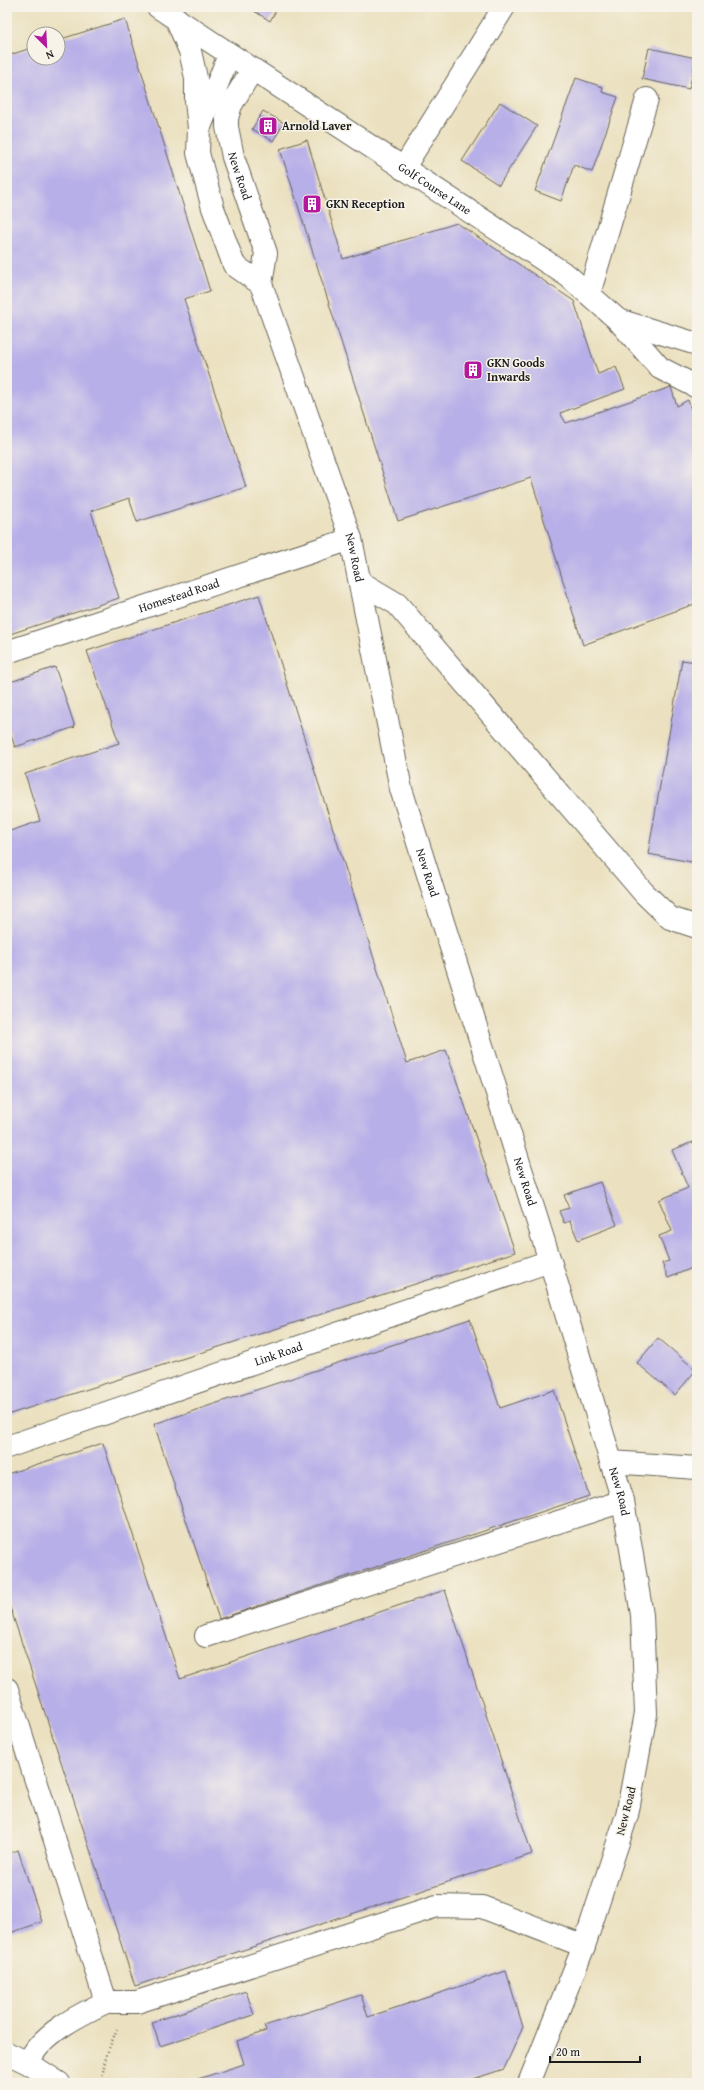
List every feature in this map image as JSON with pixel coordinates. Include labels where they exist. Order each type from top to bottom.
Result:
[{"type":"street","points":[[403,169],[504,7]]},
{"type":"street","points":[[167,12],[190,51],[196,78],[196,101],[199,128],[198,153],[213,208],[234,265],[261,284]]},
{"type":"street","name":"Golf Course Lane","points":[[167,12],[229,55],[568,276],[618,320],[660,368],[697,387]]},
{"type":"street","points":[[199,128],[229,55]]},
{"type":"street","name":"New Road","points":[[252,70],[232,105],[227,118],[227,127],[233,157],[266,253],[261,284],[351,539],[401,789],[550,1261],[623,1501],[642,1615],[646,1714],[627,1814],[584,1946],[529,2083]]},
{"type":"street","points":[[589,294],[647,99]]},
{"type":"street","points":[[618,320],[697,344]]},
{"type":"street","name":"Homestead Road","points":[[7,652],[351,539]]},
{"type":"street","points":[[360,582],[397,604],[644,893],[670,918],[697,927]]},
{"type":"street","name":"Link Road","points":[[7,1447],[550,1261]]},
{"type":"street","points":[[611,1462],[697,1468]]},
{"type":"street","points":[[206,1636],[623,1501]]},
{"type":"street","points":[[7,1689],[106,2002]]},
{"type":"street","points":[[28,2063],[32,2053],[55,2032],[87,2011],[106,2002],[137,2002],[437,1906],[482,1907],[584,1946]]},
{"type":"street","points":[[7,2053],[28,2063],[59,2083]]},
{"type":"path","points":[[101,2083],[106,2056],[128,2001]]},
{"type":"building","points":[[248,7],[278,7],[270,21]]},
{"type":"building","points":[[125,19],[210,291],[184,299],[246,487],[137,522],[129,498],[91,511],[119,598],[7,635],[7,56],[26,50],[26,66],[66,66],[66,37]]},
{"type":"building","points":[[649,48],[696,58],[689,89],[642,79]]},
{"type":"building","points":[[576,78],[603,87],[602,92],[618,97],[592,172],[574,165],[561,201],[535,191]]},
{"type":"building","points":[[500,102],[537,126],[499,185],[462,161]]},
{"type":"building","name":"Arnold Laver","points":[[263,111],[284,123],[273,141],[252,129]]},
{"type":"building","points":[[307,140],[343,259],[457,223],[574,301],[598,374],[616,367],[625,389],[560,413],[566,423],[671,387],[677,406],[688,400],[697,429],[697,603],[583,645],[531,478],[398,521],[280,149]]},
{"type":"building","points":[[259,595],[407,1063],[446,1050],[515,1252],[7,1415],[7,832],[40,821],[25,774],[119,743],[87,651]]},
{"type":"building","points":[[682,660],[697,662],[697,863],[648,854]]},
{"type":"building","points":[[55,667],[75,727],[15,747],[7,723],[7,683]]},
{"type":"building","points":[[693,1142],[697,1152],[697,1266],[668,1278],[662,1263],[669,1261],[659,1236],[672,1231],[659,1200],[688,1188],[672,1150]]},
{"type":"building","points":[[600,1182],[617,1225],[578,1240],[570,1221],[564,1223],[559,1211],[569,1208],[564,1195]]},
{"type":"building","points":[[470,1319],[500,1408],[554,1390],[589,1496],[219,1619],[154,1424]]},
{"type":"building","points":[[658,1338],[696,1370],[675,1395],[637,1363]]},
{"type":"building","points":[[103,1443],[180,1679],[445,1590],[532,1854],[135,1986],[7,1598],[7,1474]]},
{"type":"building","points":[[18,1850],[42,1922],[7,1934],[7,1854]]},
{"type":"building","points":[[506,1971],[523,2027],[504,2069],[461,2083],[186,2083],[244,2064],[237,2041],[266,2031],[264,2026],[361,1995],[368,2017]]},
{"type":"building","points":[[246,1991],[254,2015],[160,2046],[152,2022]]},
{"type":"place","name":"Arnold Laver","points":[[268,126]]},
{"type":"place","name":"GKN Reception","points":[[312,204]]},
{"type":"place","name":"GKN Goods Inwards","points":[[473,370]]}]
